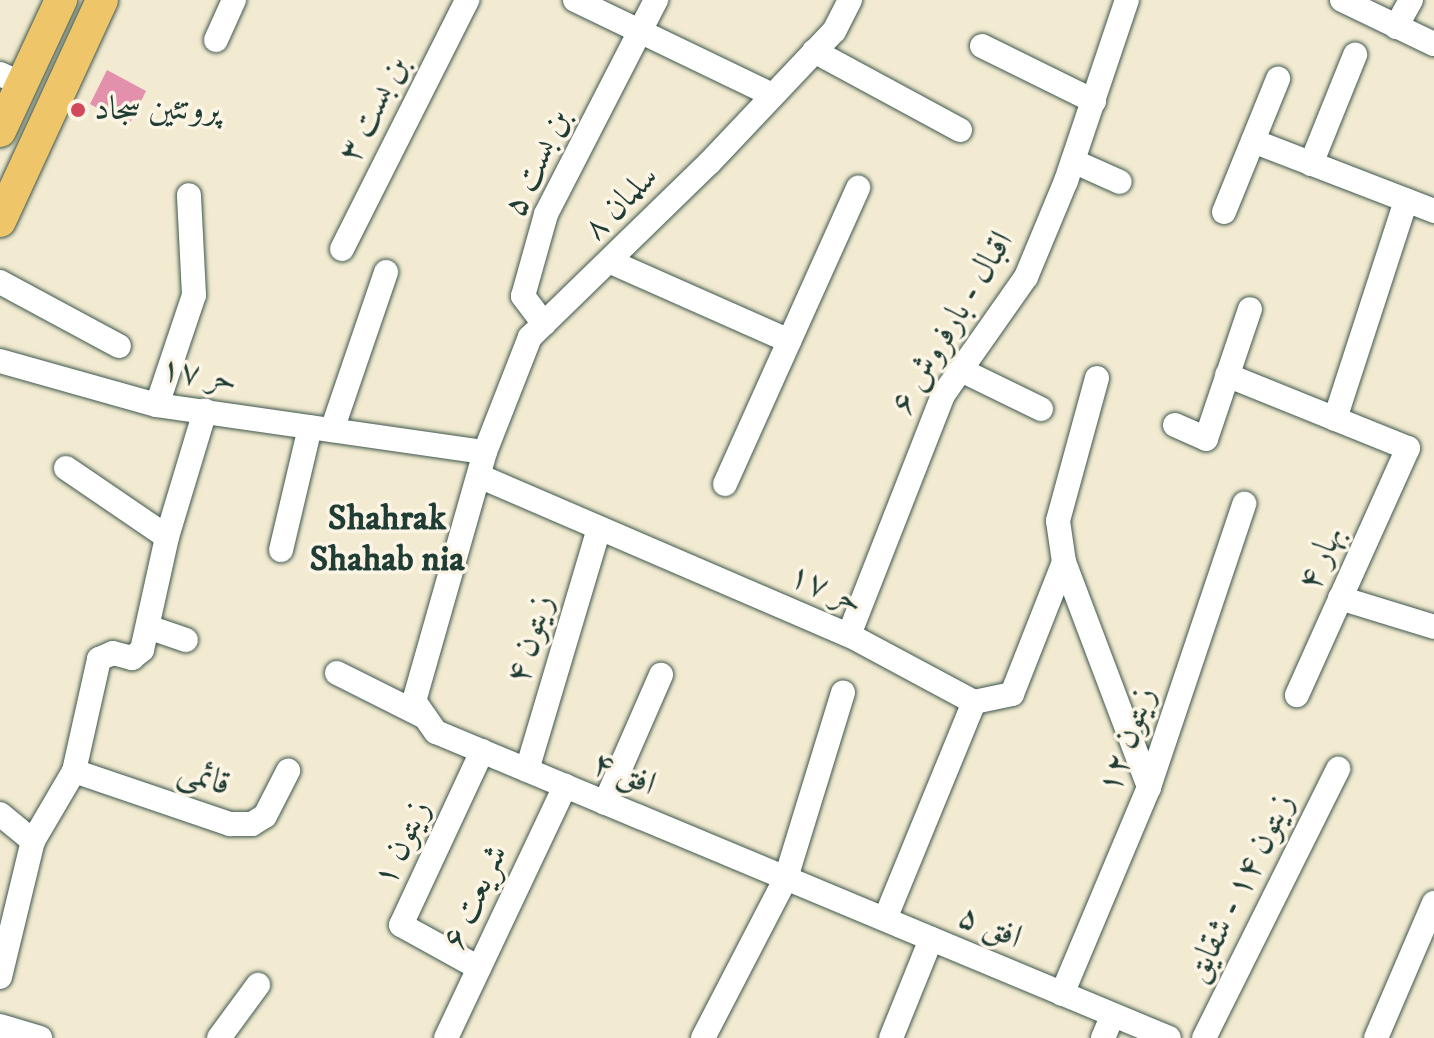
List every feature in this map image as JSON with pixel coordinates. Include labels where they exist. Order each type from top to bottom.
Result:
[{"type":"main road","points":[[0,131],[11,79],[61,0]]},
{"type":"main road","points":[[0,221],[102,0]]},
{"type":"street","points":[[216,40],[234,0]]},
{"type":"street","name":"بن بست ۳","points":[[342,249],[467,0]]},
{"type":"street","points":[[575,0],[772,95]]},
{"type":"street","name":"بن بست ۵","points":[[544,324],[523,296],[530,261],[546,214],[656,0]]},
{"type":"street","name":"سلمان ۸","points":[[431,725],[414,701],[482,464],[530,337],[611,262],[834,31],[850,0]]},
{"type":"street","name":"اقبال - بارفروش ۶","points":[[849,635],[923,436],[961,370],[1026,277],[1073,161],[1127,0]]},
{"type":"street","points":[[1342,0],[1434,44]]},
{"type":"street","points":[[1396,27],[1411,0]]},
{"type":"street","points":[[982,46],[1094,101]]},
{"type":"street","points":[[814,51],[960,130]]},
{"type":"street","points":[[1311,164],[1355,55]]},
{"type":"street","points":[[1224,212],[1278,79]]},
{"type":"street","points":[[1253,141],[1434,211]]},
{"type":"street","points":[[1073,161],[1120,182]]},
{"type":"street","points":[[725,484],[858,188]]},
{"type":"street","points":[[157,405],[194,295],[189,195]]},
{"type":"street","points":[[1227,375],[1335,419],[1406,200]]},
{"type":"street","points":[[611,262],[789,341]]},
{"type":"street","points":[[281,550],[321,428],[386,272]]},
{"type":"street","points":[[0,282],[119,346]]},
{"type":"street","points":[[1175,425],[1206,439],[1250,309]]},
{"type":"street","name":"حر ۱۷","points":[[0,361],[157,405],[321,428],[482,464],[599,528],[849,635],[974,702]]},
{"type":"street","points":[[961,370],[1041,409]]},
{"type":"street","points":[[1097,378],[1058,521],[1064,562],[1149,787]]},
{"type":"street","points":[[0,977],[2,952],[33,841],[74,771],[99,659],[113,653],[132,658],[142,650],[167,537],[205,411]]},
{"type":"street","name":"بهار ۴","points":[[1297,695],[1408,448],[1335,419]]},
{"type":"street","points":[[66,468],[167,537]]},
{"type":"street","name":"زیتون ۱۲","points":[[1062,994],[1149,787],[1244,504]]},
{"type":"street","name":"زیتون ۴","points":[[527,770],[599,528]]},
{"type":"street","points":[[885,919],[974,702],[1012,694],[1064,562]]},
{"type":"street","points":[[1340,598],[1434,627]]},
{"type":"street","points":[[148,627],[186,640]]},
{"type":"street","name":"افق ۴","points":[[337,673],[482,751],[786,878]]},
{"type":"street","points":[[605,803],[661,675]]},
{"type":"street","points":[[703,1038],[786,878],[843,693]]},
{"type":"street","name":"زیتون ۱","points":[[479,968],[401,925],[482,751]]},
{"type":"street","name":"زیتون ۱۴ - شقایق","points":[[1204,1038],[1338,769]]},
{"type":"street","name":"قائمی","points":[[74,771],[241,824],[265,816],[288,771]]},
{"type":"street","name":"شریعت ۶","points":[[446,1038],[565,786]]},
{"type":"street","points":[[0,814],[33,841]]},
{"type":"street","name":"افق ۵","points":[[786,878],[1169,1038]]},
{"type":"street","points":[[1376,1038],[1434,903]]},
{"type":"street","points":[[891,1038],[931,939]]},
{"type":"street","points":[[219,1038],[258,985]]},
{"type":"street","points":[[1103,1038],[1113,1015]]},
{"type":"street","points":[[0,1026],[40,1038]]},
{"type":"building","points":[[107,70],[146,91],[129,125],[90,104]]},
{"type":"place","name":"پروتئین سجاد","points":[[78,110]]},
{"type":"district","name":"Shahrak Shahab nia","points":[[387,538]]}]
